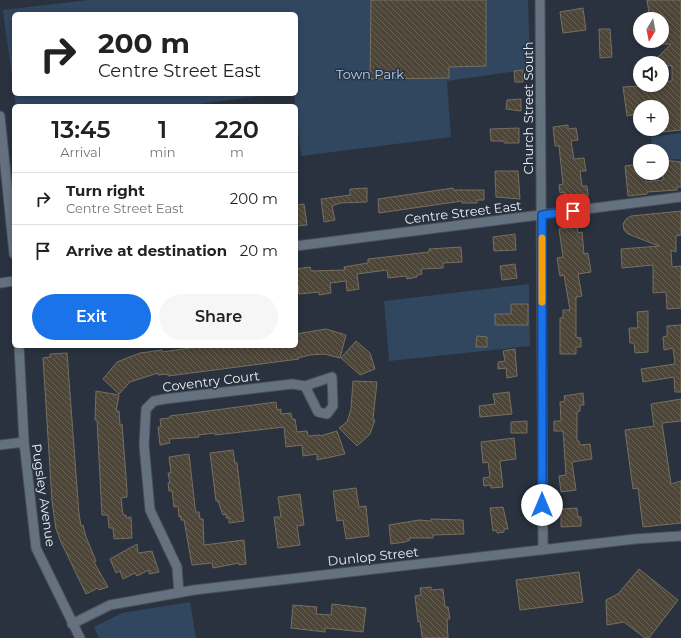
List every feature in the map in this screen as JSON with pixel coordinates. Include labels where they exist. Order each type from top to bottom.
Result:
[{"type":"street","name":"Church Street South","points":[[540,0],[543,550]]},
{"type":"street","points":[[0,116],[12,234]]},
{"type":"street","name":"Centre Street East","points":[[298,246],[681,197]]},
{"type":"street","points":[[0,283],[12,281]]},
{"type":"street","name":"Pugsley Avenue","points":[[20,348],[24,442],[36,548],[80,638]]},
{"type":"street","name":"Coventry Court","points":[[179,593],[177,567],[150,510],[144,445],[146,409],[154,401],[165,399],[292,384],[305,386]]},
{"type":"street","points":[[0,445],[24,442]]},
{"type":"street","name":"Dunlop Street","points":[[72,624],[110,605],[179,593],[342,572],[636,539],[681,536]]},
{"type":"green space","name":"Town Park","points":[[89,0],[528,0],[530,69],[447,81],[451,137],[301,156],[298,129],[298,104],[295,104],[294,96],[298,96],[298,12],[12,12],[12,78],[3,10]]},
{"type":"green space","points":[[14,96],[260,96],[200,104],[16,104]]},
{"type":"green space","points":[[681,133],[681,159],[669,160],[669,144],[652,144],[651,137],[669,136],[669,135]]},
{"type":"green space","points":[[529,284],[530,346],[389,361],[384,301]]},
{"type":"green space","points":[[190,602],[196,638],[99,638],[94,627],[122,613]]},
{"type":"building","points":[[371,0],[486,0],[486,66],[449,67],[449,78],[370,79]]},
{"type":"building","points":[[647,0],[681,0],[681,130],[669,131],[669,100],[633,100],[633,115],[627,116],[623,87],[633,86],[633,92],[669,92],[669,81],[672,81],[672,66],[669,66],[669,56],[659,56],[667,48],[669,48],[671,44],[669,44],[669,12],[649,12]]},
{"type":"building","points":[[583,8],[586,30],[563,33],[560,12]]},
{"type":"building","points":[[599,29],[610,29],[612,57],[600,58]]},
{"type":"building","points":[[523,70],[523,82],[515,82],[514,71]]},
{"type":"building","points":[[521,99],[521,111],[506,109],[507,100]]},
{"type":"building","points":[[568,125],[568,129],[576,128],[578,140],[571,141],[574,159],[584,158],[586,171],[580,171],[582,186],[587,186],[588,195],[565,198],[564,192],[560,193],[559,185],[563,184],[559,146],[555,146],[553,127]]},
{"type":"building","points":[[519,128],[519,143],[491,141],[490,129]]},
{"type":"building","points":[[669,161],[681,162],[681,187],[677,187],[677,190],[647,192],[647,194],[628,196],[625,166],[633,165],[633,180],[646,180],[646,182],[669,180]]},
{"type":"building","points":[[495,171],[518,171],[520,199],[496,197]]},
{"type":"building","points":[[367,188],[367,202],[340,203],[332,206],[335,220],[324,222],[321,199],[350,195],[350,189]]},
{"type":"building","points":[[453,188],[453,190],[484,190],[484,200],[477,200],[477,203],[462,203],[462,201],[379,213],[378,199]]},
{"type":"building","points":[[304,204],[307,225],[298,226],[298,205]]},
{"type":"building","points":[[681,211],[681,235],[676,236],[676,252],[671,250],[672,267],[681,266],[681,308],[667,309],[666,292],[653,293],[653,265],[622,268],[621,249],[659,246],[628,234],[624,230],[623,224],[626,219],[631,216]]},
{"type":"building","points":[[577,227],[578,233],[582,232],[584,254],[588,253],[591,272],[578,274],[582,296],[576,297],[576,337],[581,338],[581,347],[576,347],[576,354],[560,354],[560,318],[563,318],[563,310],[570,310],[564,275],[560,276],[557,258],[563,257],[559,229]]},
{"type":"building","points":[[515,234],[516,250],[494,251],[493,237]]},
{"type":"building","points":[[461,247],[462,262],[443,263],[443,268],[421,269],[422,274],[417,275],[417,277],[407,279],[406,276],[388,278],[387,270],[357,274],[359,289],[347,291],[346,281],[330,283],[331,293],[319,295],[319,292],[299,294],[298,269],[310,267],[311,271],[345,270],[344,267],[368,263],[368,259],[429,252],[429,249]]},
{"type":"building","points":[[515,264],[517,278],[502,280],[500,266]]},
{"type":"building","points":[[511,304],[528,304],[528,325],[495,325],[495,314],[511,314]]},
{"type":"building","points":[[648,311],[648,352],[635,353],[634,343],[630,343],[629,328],[638,328],[637,312]]},
{"type":"building","points":[[681,325],[681,392],[675,392],[674,377],[643,382],[641,369],[675,364],[673,348],[664,350],[663,337],[667,336],[667,326]]},
{"type":"building","points":[[326,329],[346,335],[340,358],[324,354],[310,355],[298,358],[299,359],[168,376],[168,374],[158,375],[158,373],[130,382],[119,394],[103,379],[117,362],[140,353],[190,348],[298,348],[298,334]]},
{"type":"building","points":[[477,336],[487,337],[487,347],[476,347]]},
{"type":"building","points":[[356,341],[370,353],[375,369],[360,375],[341,358]]},
{"type":"building","points":[[515,349],[517,376],[507,378],[506,368],[498,369],[498,362],[505,361],[503,351]]},
{"type":"building","points":[[67,353],[81,526],[83,525],[86,537],[96,561],[94,562],[108,587],[99,590],[98,588],[86,594],[56,529],[52,501],[43,358],[50,357],[50,354]]},
{"type":"building","points":[[353,381],[377,382],[373,419],[375,420],[370,434],[357,446],[339,428],[347,422],[351,409]]},
{"type":"building","points":[[96,391],[119,395],[116,411],[119,411],[120,425],[122,424],[127,490],[127,497],[121,498],[123,515],[126,515],[126,518],[131,517],[132,538],[114,539],[113,528],[109,528],[108,515],[102,515],[97,420],[95,420]]},
{"type":"building","points":[[509,392],[512,414],[480,417],[479,406],[495,404],[493,394]]},
{"type":"building","points":[[583,393],[584,405],[580,405],[580,411],[577,412],[577,441],[579,441],[580,445],[590,444],[592,459],[572,462],[576,490],[561,492],[559,476],[566,475],[563,431],[554,431],[554,421],[561,421],[560,402],[565,401],[564,396]]},
{"type":"building","points":[[681,399],[681,421],[662,423],[671,484],[681,481],[681,523],[643,527],[638,488],[633,489],[625,430],[654,426],[651,404]]},
{"type":"building","points":[[276,402],[277,410],[281,409],[281,414],[291,413],[292,419],[295,419],[297,432],[307,431],[308,436],[320,436],[337,431],[345,454],[317,460],[317,454],[303,456],[302,445],[286,447],[284,427],[169,439],[170,443],[160,445],[158,427],[161,427],[160,419],[170,418],[170,416]]},
{"type":"building","points":[[527,421],[527,433],[511,433],[511,422]]},
{"type":"building","points":[[514,438],[516,459],[500,461],[503,487],[491,488],[491,485],[484,486],[483,478],[490,477],[488,462],[483,463],[481,442]]},
{"type":"building","points":[[233,450],[235,463],[237,463],[244,521],[229,523],[229,518],[226,518],[226,514],[223,515],[218,501],[216,501],[210,453]]},
{"type":"building","points":[[189,454],[196,512],[199,512],[200,519],[203,519],[204,545],[244,540],[246,564],[239,565],[239,563],[213,568],[212,563],[192,565],[184,520],[181,520],[181,516],[179,517],[178,506],[174,507],[172,491],[169,491],[168,483],[170,483],[168,473],[171,473],[169,457]]},
{"type":"building","points":[[356,488],[359,507],[366,506],[369,536],[346,539],[343,520],[337,521],[333,491]]},
{"type":"building","points":[[300,494],[304,525],[297,526],[300,545],[278,548],[274,517],[281,517],[278,497]]},
{"type":"building","points":[[503,507],[508,529],[504,529],[504,532],[497,533],[497,530],[493,531],[490,508]]},
{"type":"building","points":[[577,508],[578,517],[581,517],[581,526],[561,527],[561,509]]},
{"type":"building","points":[[431,519],[463,520],[464,534],[433,535],[433,538],[409,538],[410,540],[405,542],[391,544],[389,525],[419,520],[431,521]]},
{"type":"building","points":[[137,544],[138,553],[152,551],[159,572],[149,574],[149,570],[137,576],[135,573],[123,579],[120,571],[116,573],[110,559]]},
{"type":"building","points":[[639,569],[678,600],[649,638],[645,638],[624,622],[607,625],[606,600],[618,594]]},
{"type":"building","points":[[579,572],[583,602],[520,610],[516,580]]},
{"type":"building","points":[[431,587],[431,590],[443,589],[445,607],[448,607],[450,619],[447,619],[448,638],[423,638],[422,636],[420,621],[418,622],[415,596],[421,595],[420,588]]},
{"type":"building","points":[[332,604],[366,608],[363,632],[325,628],[325,632],[291,628],[293,605],[317,607],[316,614],[331,615]]},
{"type":"slow traffic","points":[[542,238],[542,302]]},
{"type":"route","points":[[542,505],[542,215],[573,211]]}]
